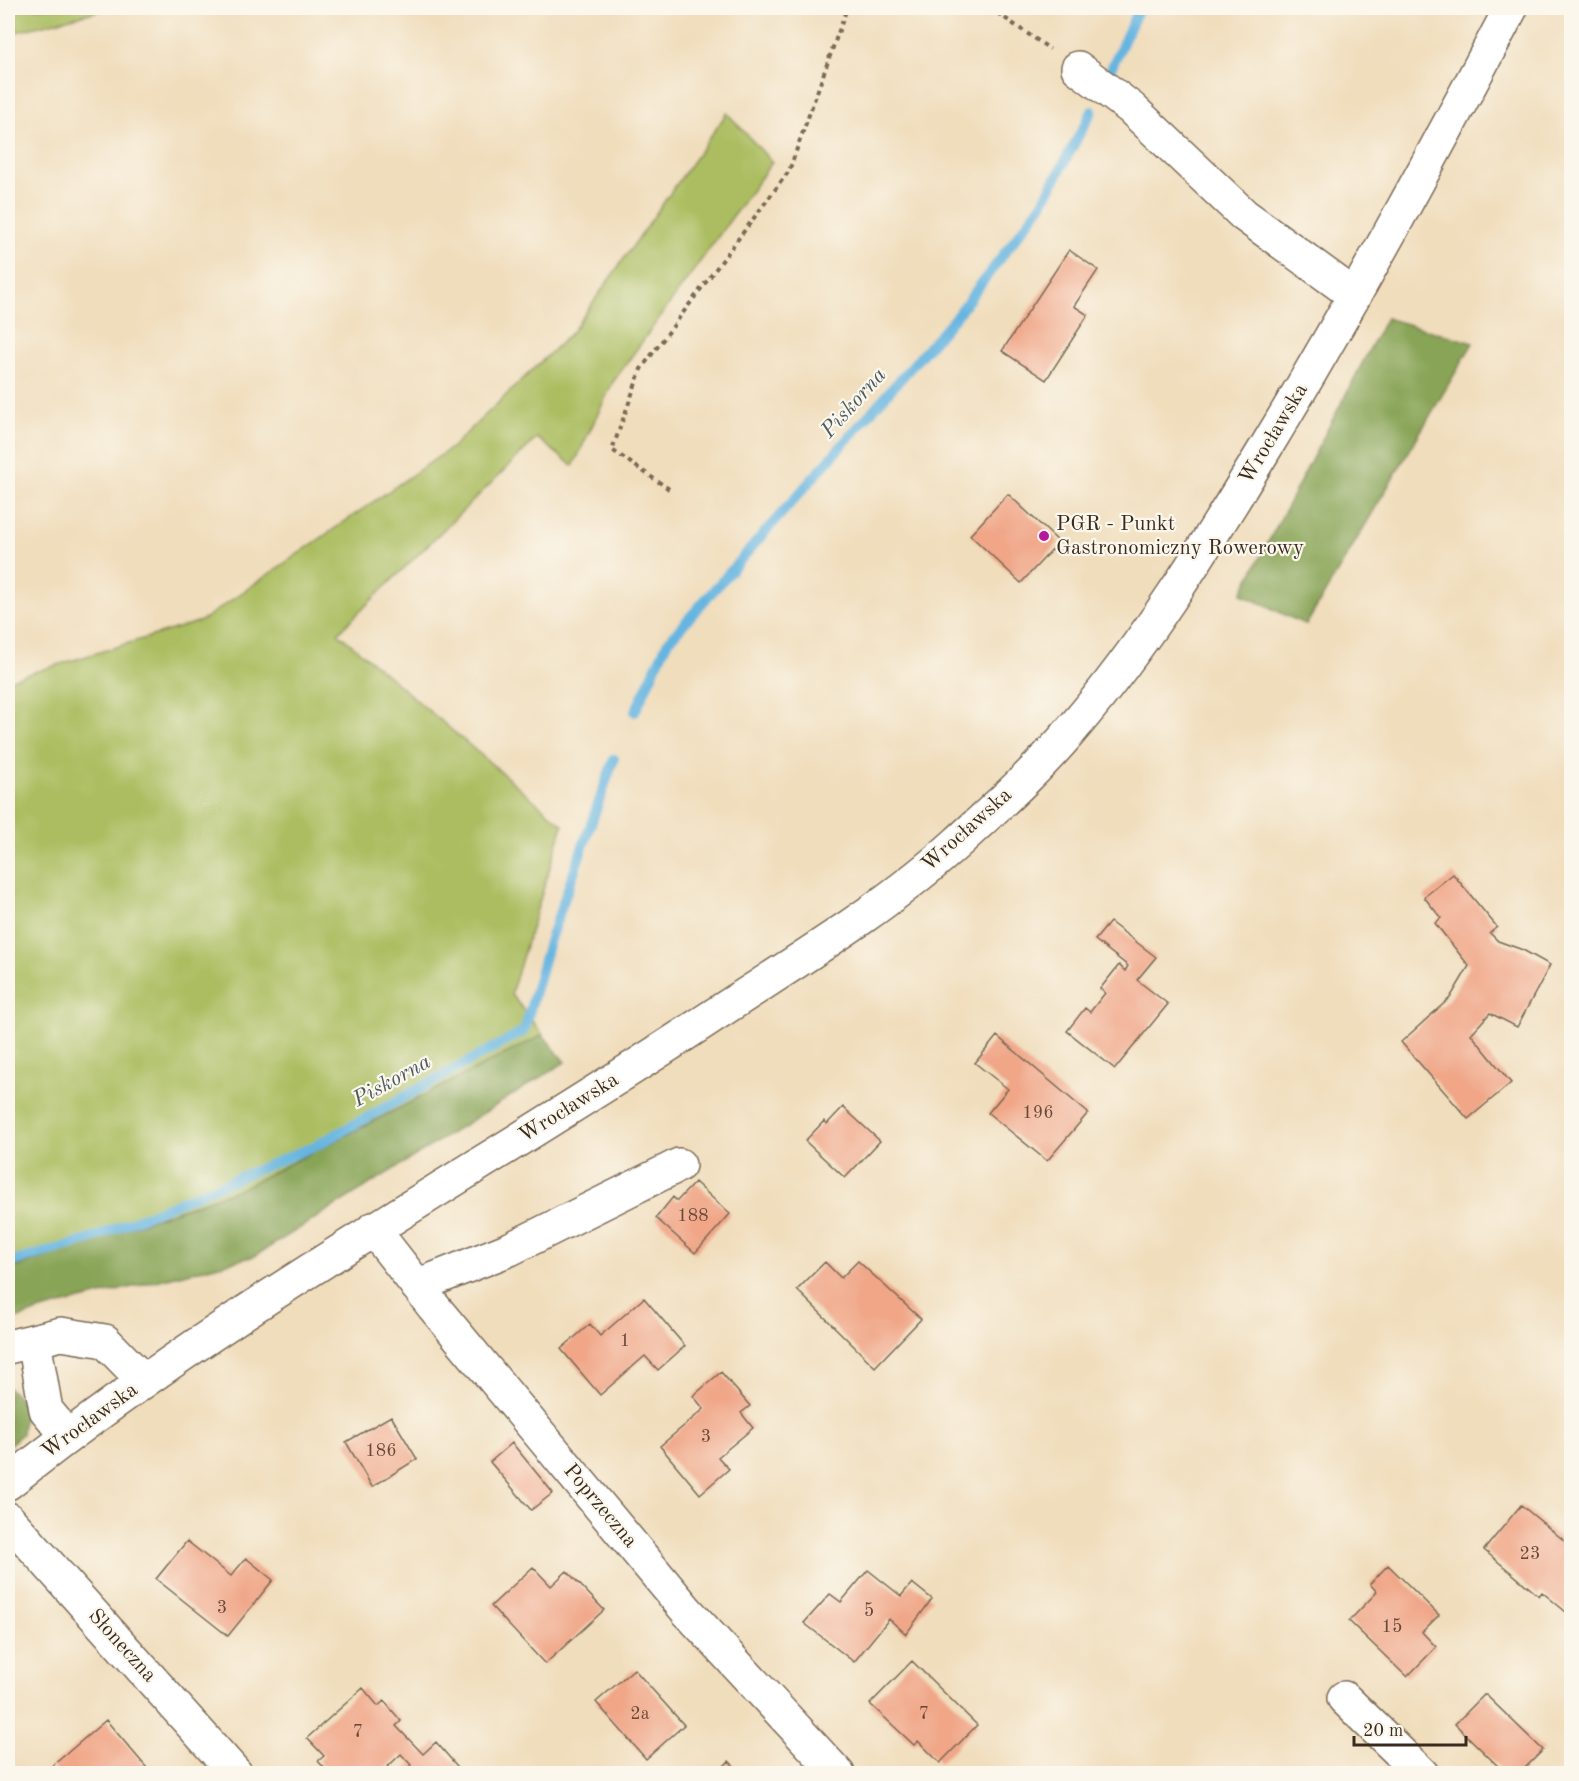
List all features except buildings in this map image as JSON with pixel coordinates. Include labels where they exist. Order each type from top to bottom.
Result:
[{"type":"main road","name":"Wrocławska","points":[[8,1483],[67,1435],[144,1381],[373,1229],[649,1058],[869,913],[974,827],[1071,731],[1142,641],[1217,527],[1354,295],[1511,8]]},
{"type":"main road","points":[[1078,68],[1131,108],[1244,215],[1354,295]]},
{"type":"main road","points":[[417,1286],[510,1249],[679,1165]]},
{"type":"main road","name":"Poprzeczna","points":[[373,1229],[417,1286],[687,1611],[838,1773]]},
{"type":"main road","name":"Wrocławska","points":[[21,1344],[61,1334],[105,1341],[144,1381]]},
{"type":"main road","points":[[21,1344],[46,1410],[67,1435]]},
{"type":"main road","name":"Słoneczna","points":[[8,1519],[236,1773]]},
{"type":"main road","points":[[1344,1698],[1422,1773]]},
{"type":"path","points":[[669,489],[612,450],[641,369],[789,171],[847,8]]},
{"type":"path","points":[[990,8],[1078,68]]},
{"type":"green space","points":[[8,8],[110,8],[8,34]]},
{"type":"green space","points":[[727,113],[772,162],[613,382],[573,466],[537,438],[338,633],[563,825],[511,994],[543,1035],[242,1188],[8,1270],[8,680],[201,621],[451,448],[572,332]]},
{"type":"green space","points":[[1386,318],[1473,343],[1306,625],[1241,594]]},
{"type":"green space","points":[[543,1035],[565,1062],[255,1256],[41,1310],[8,1322],[8,1270],[242,1188]]},
{"type":"green space","points":[[8,1387],[25,1405],[22,1434],[8,1446]]},
{"type":"waterway","name":"Piskorna","points":[[1109,73],[1139,8]]},
{"type":"waterway","name":"Piskorna","points":[[635,712],[667,643],[958,314],[1042,204],[1092,111]]},
{"type":"waterway","name":"Piskorna","points":[[8,1263],[85,1241],[317,1145],[524,1031],[549,942],[614,759]]},
{"type":"place","name":"PGR - Punkt Gastronomiczny Rowerowy","points":[[1044,536]]}]
